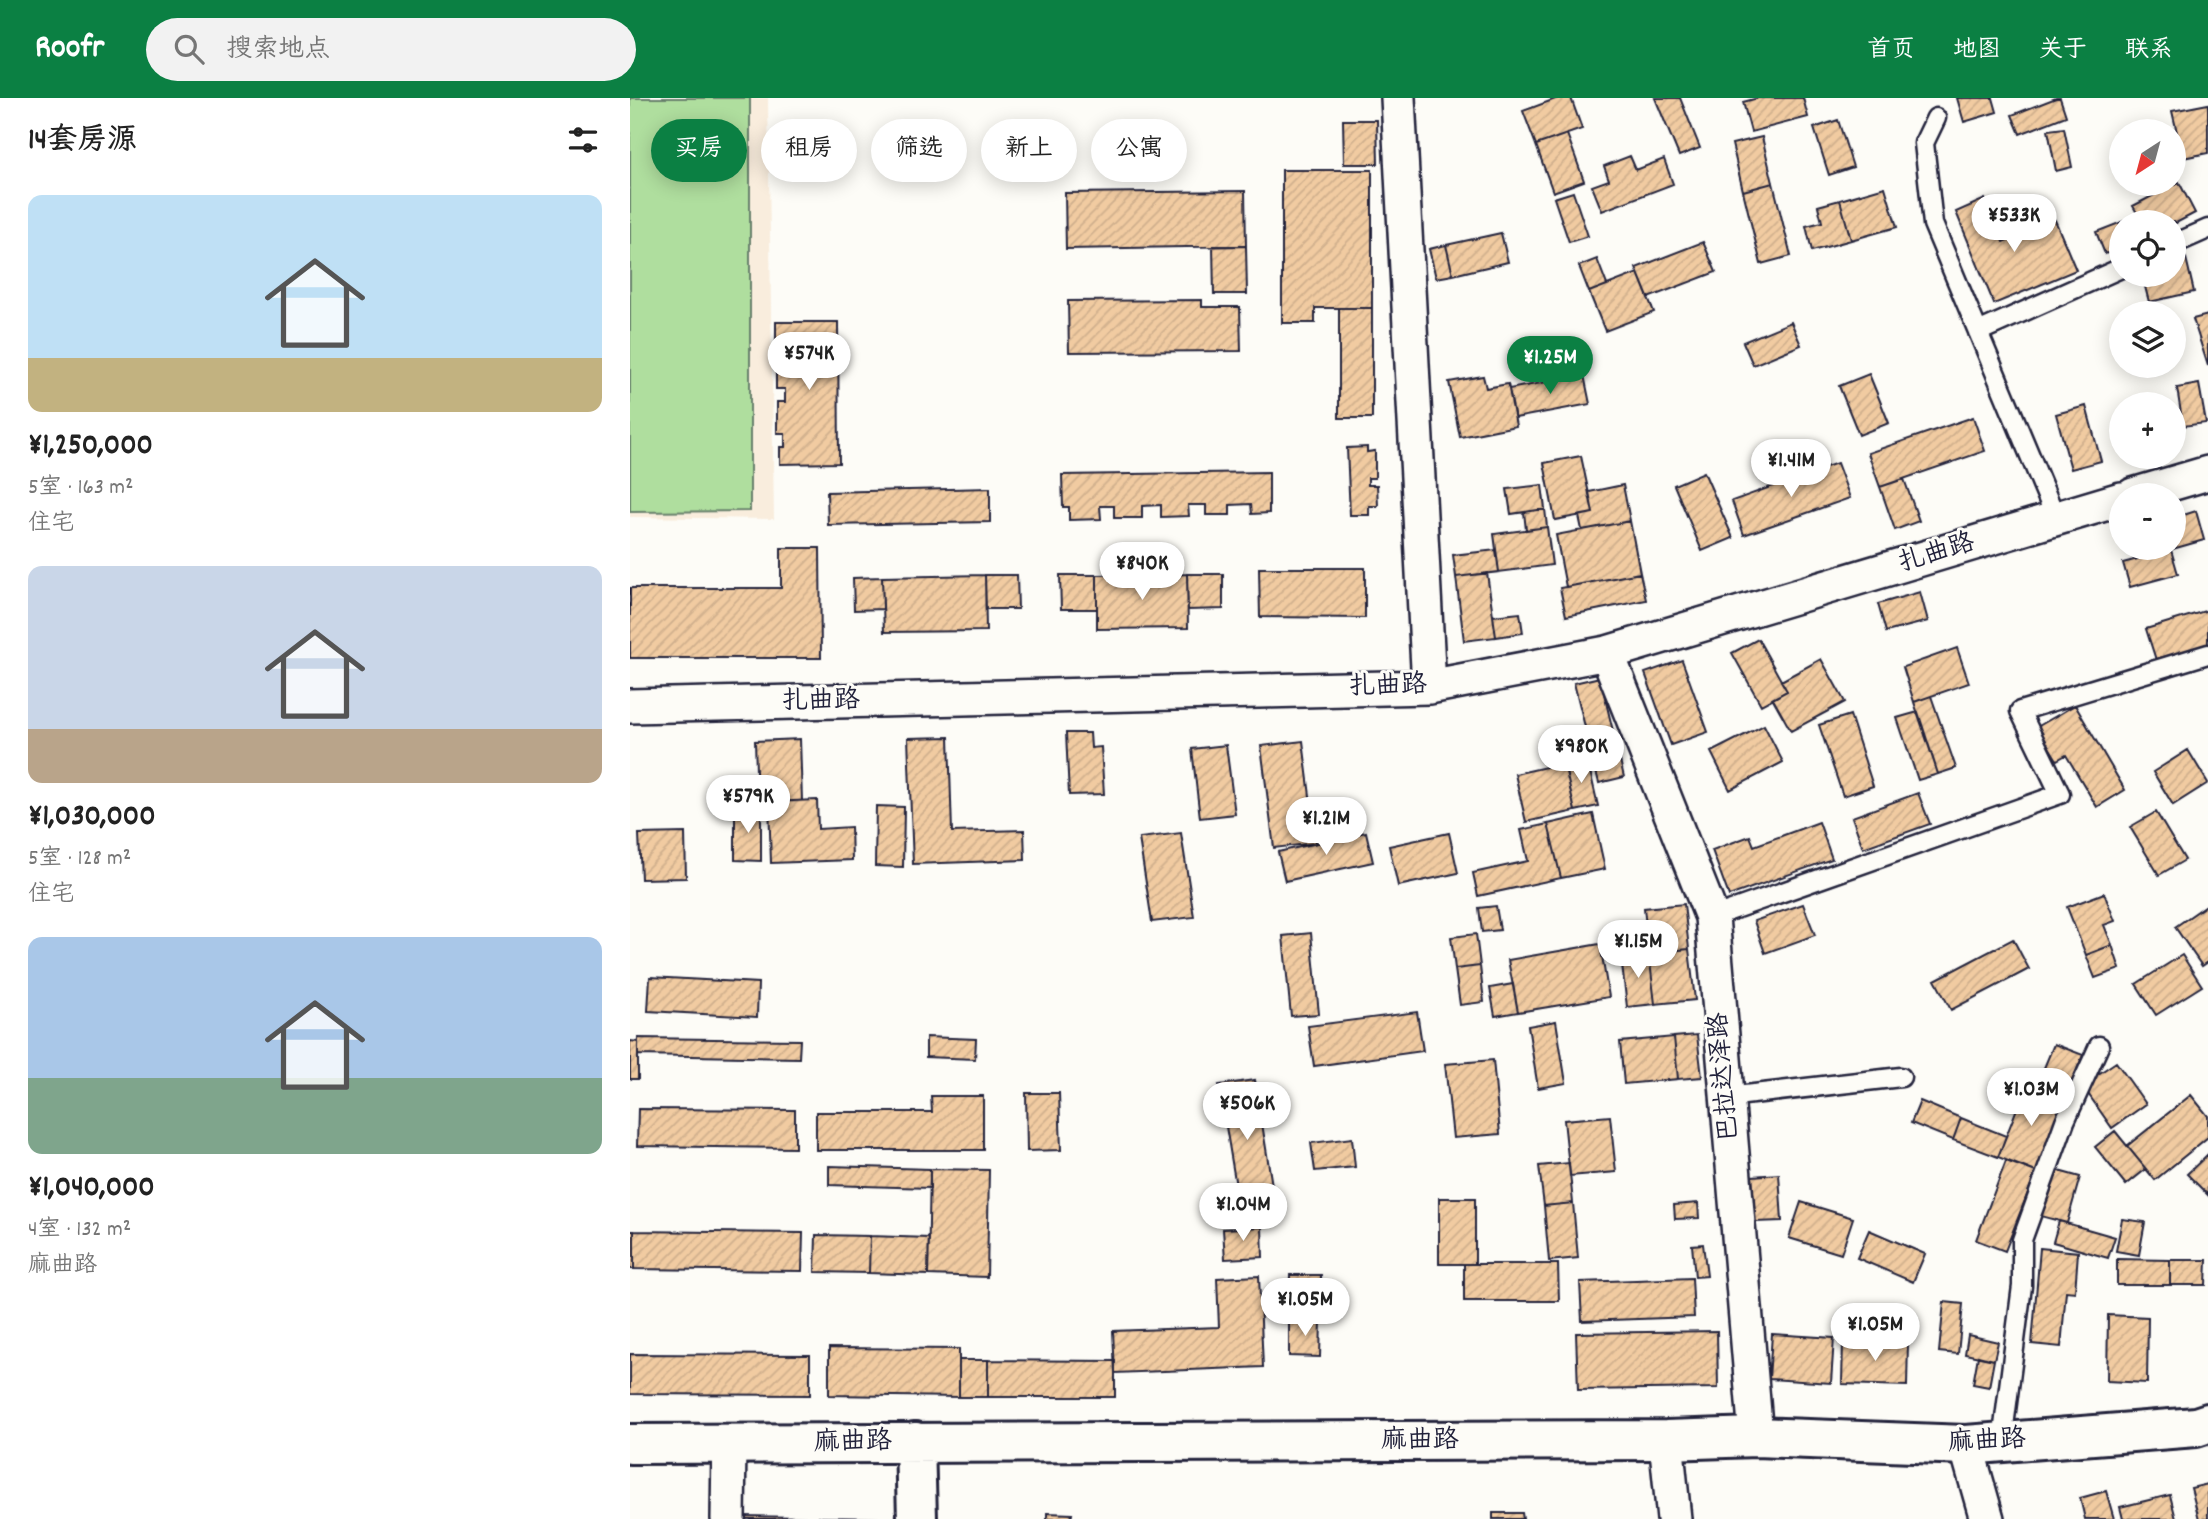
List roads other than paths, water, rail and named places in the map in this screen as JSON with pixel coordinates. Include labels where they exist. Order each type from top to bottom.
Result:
[{"type":"main road","name":"麻曲路","points":[[630,1444],[1665,1440],[1756,1437],[1984,1444],[2196,1427],[2208,1423]]},
{"type":"main road","points":[[915,1442],[917,1519]]},
{"type":"street","points":[[1398,98],[1429,687]]},
{"type":"street","points":[[2174,483],[2208,473]]},
{"type":"street","name":"扎曲路","points":[[630,706],[1429,687],[1606,653],[2109,503]]},
{"type":"street","name":"巴拉达泽路","points":[[1606,653],[1712,917],[1756,1437]]},
{"type":"street","points":[[1665,1440],[1674,1519]]},
{"type":"street","points":[[1984,1444],[1987,1519]]},
{"type":"street","points":[[728,1519],[729,1445]]},
{"type":"lane","points":[[1936,118],[1924,143],[1933,224],[2056,518]]},
{"type":"lane","points":[[2186,239],[2208,229]]},
{"type":"lane","points":[[1978,332],[2109,273]]},
{"type":"lane","points":[[1712,917],[2060,794],[2020,711],[2208,654]]},
{"type":"lane","points":[[1984,1444],[2022,1286],[2022,1240],[2065,1121],[2099,1046]]},
{"type":"lane","points":[[1727,1097],[1900,1077]]}]
